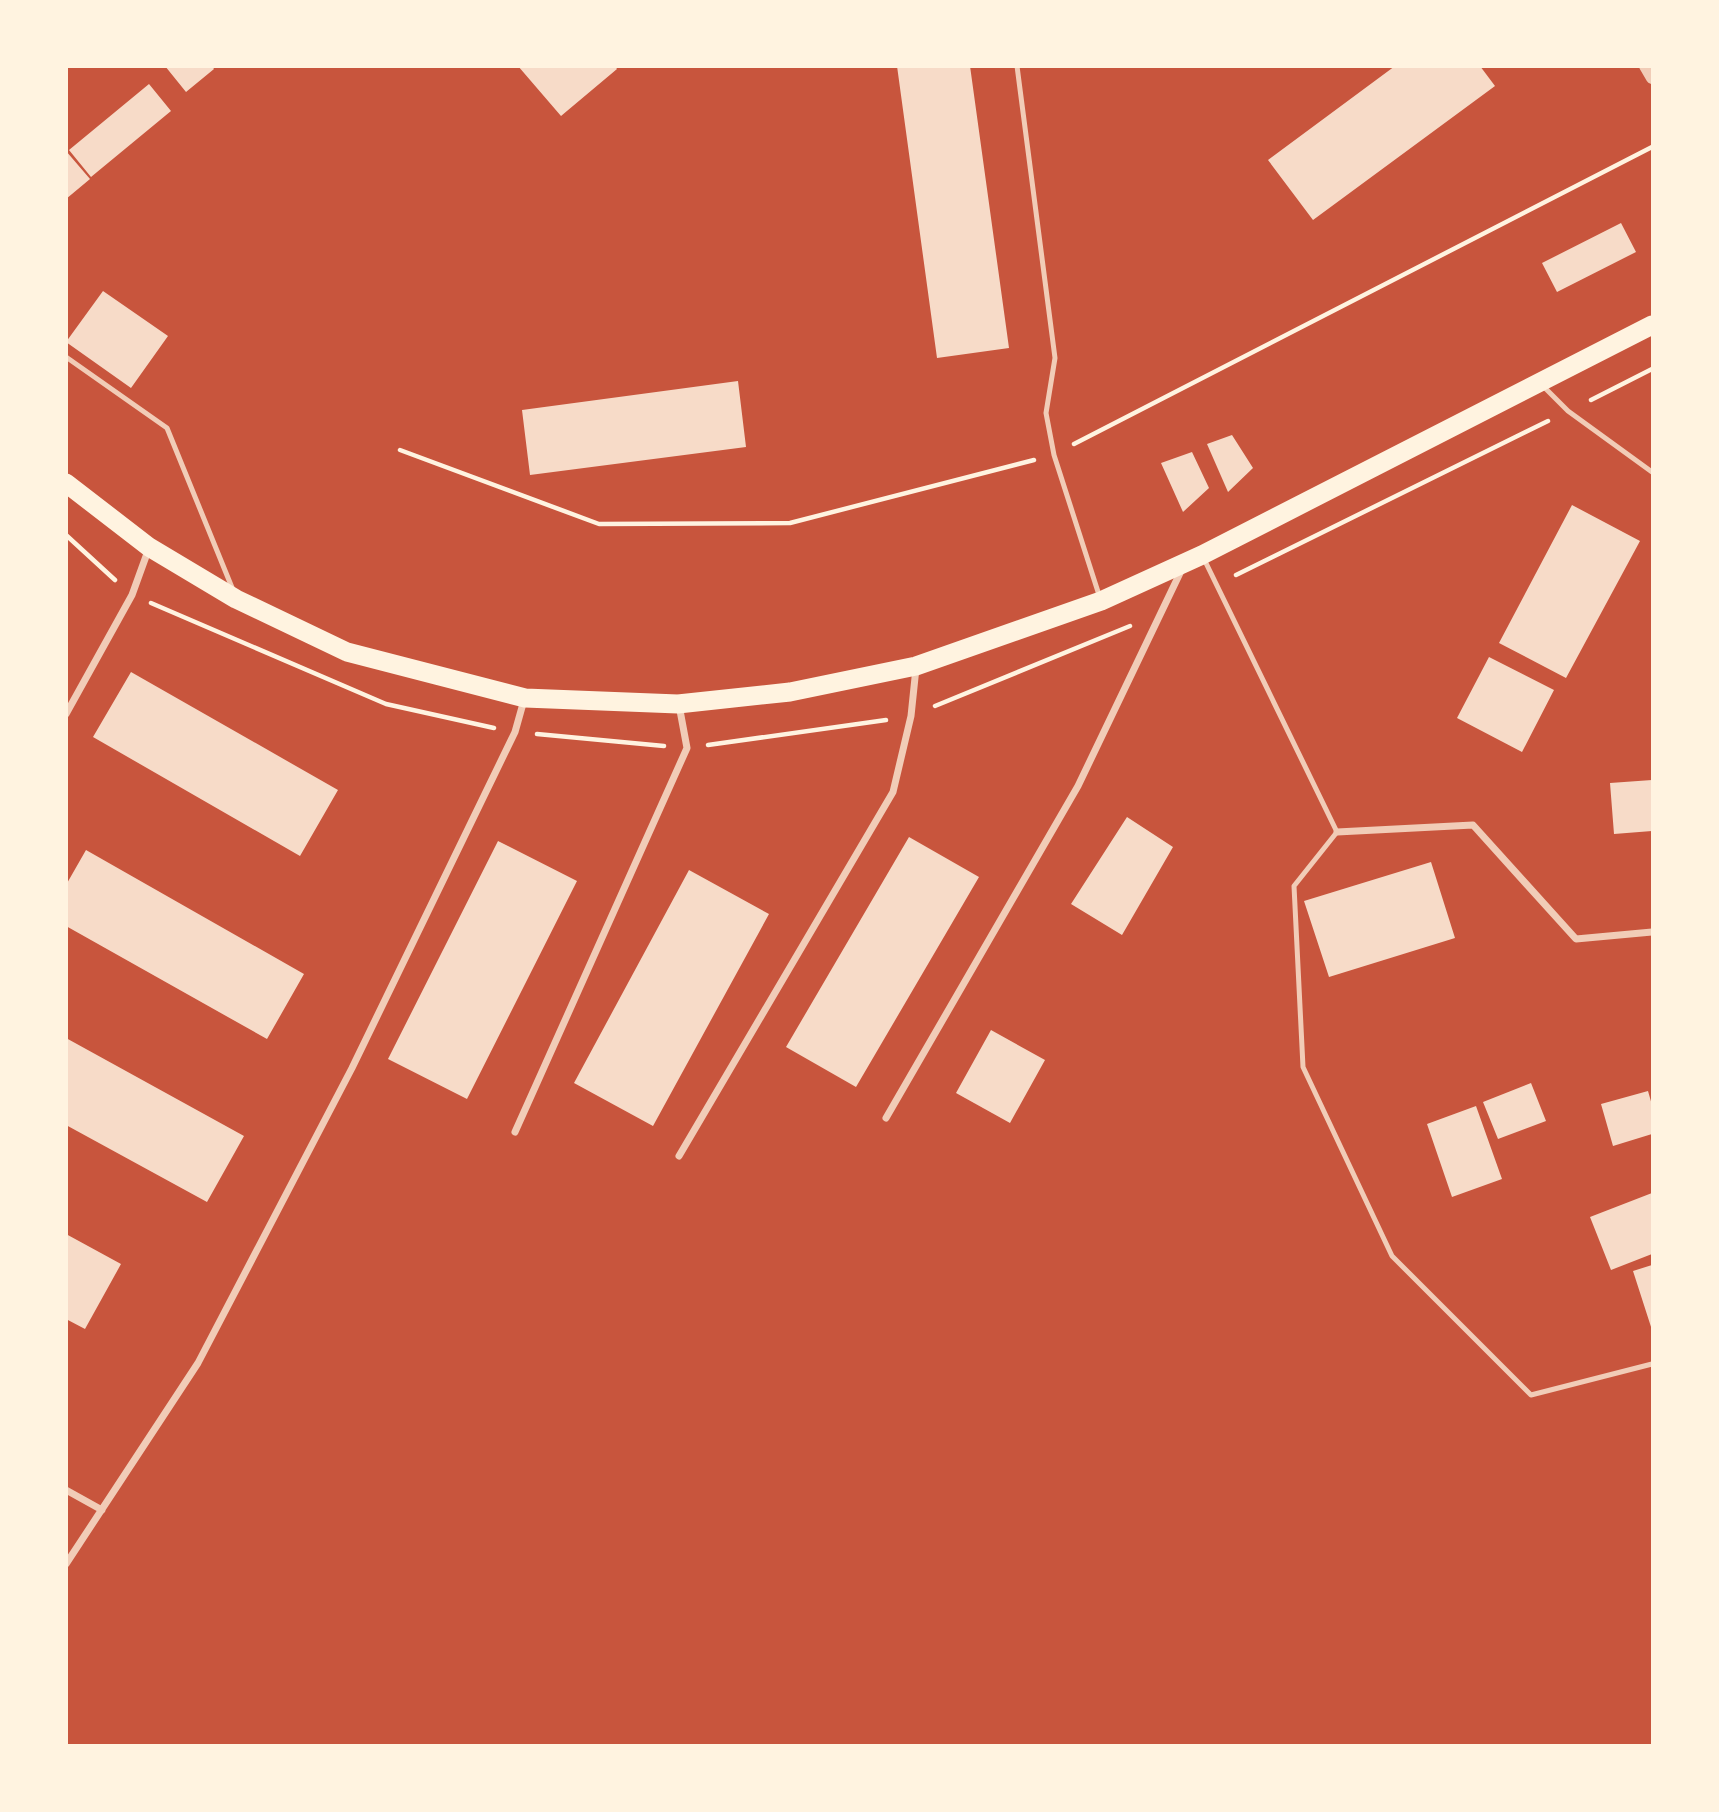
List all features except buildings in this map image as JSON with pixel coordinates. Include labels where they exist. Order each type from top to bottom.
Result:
[{"type":"highway","points":[[66,483],[149,547],[236,599],[347,652],[525,698],[678,704],[790,692],[916,666],[1101,601],[1193,560],[1653,325]]},
{"type":"street","points":[[1645,66],[1653,78]]},
{"type":"street","points":[[66,714],[132,595],[149,547]]},
{"type":"street","points":[[886,1118],[1078,786],[1160,614],[1193,560]]},
{"type":"street","points":[[679,1156],[893,792],[911,716],[916,666]]},
{"type":"street","points":[[66,1564],[198,1363],[352,1068],[515,732],[525,698]]},
{"type":"street","points":[[515,1132],[687,748],[678,704]]},
{"type":"street","points":[[1337,832],[1473,825],[1576,939],[1653,932]]},
{"type":"street","points":[[66,1490],[102,1510]]},
{"type":"lane","points":[[1017,66],[1055,358],[1046,413],[1054,455],[1101,601]]},
{"type":"lane","points":[[66,357],[167,428],[236,599]]},
{"type":"lane","points":[[1540,383],[1568,411],[1653,472]]},
{"type":"lane","points":[[1193,560],[1216,585],[1337,832],[1294,886],[1303,1067],[1392,1256],[1531,1395],[1653,1364]]},
{"type":"path","points":[[1216,585],[1653,369]]},
{"type":"path","points":[[66,535],[132,595],[386,704],[515,732],[687,748],[911,716],[1160,614]]}]
